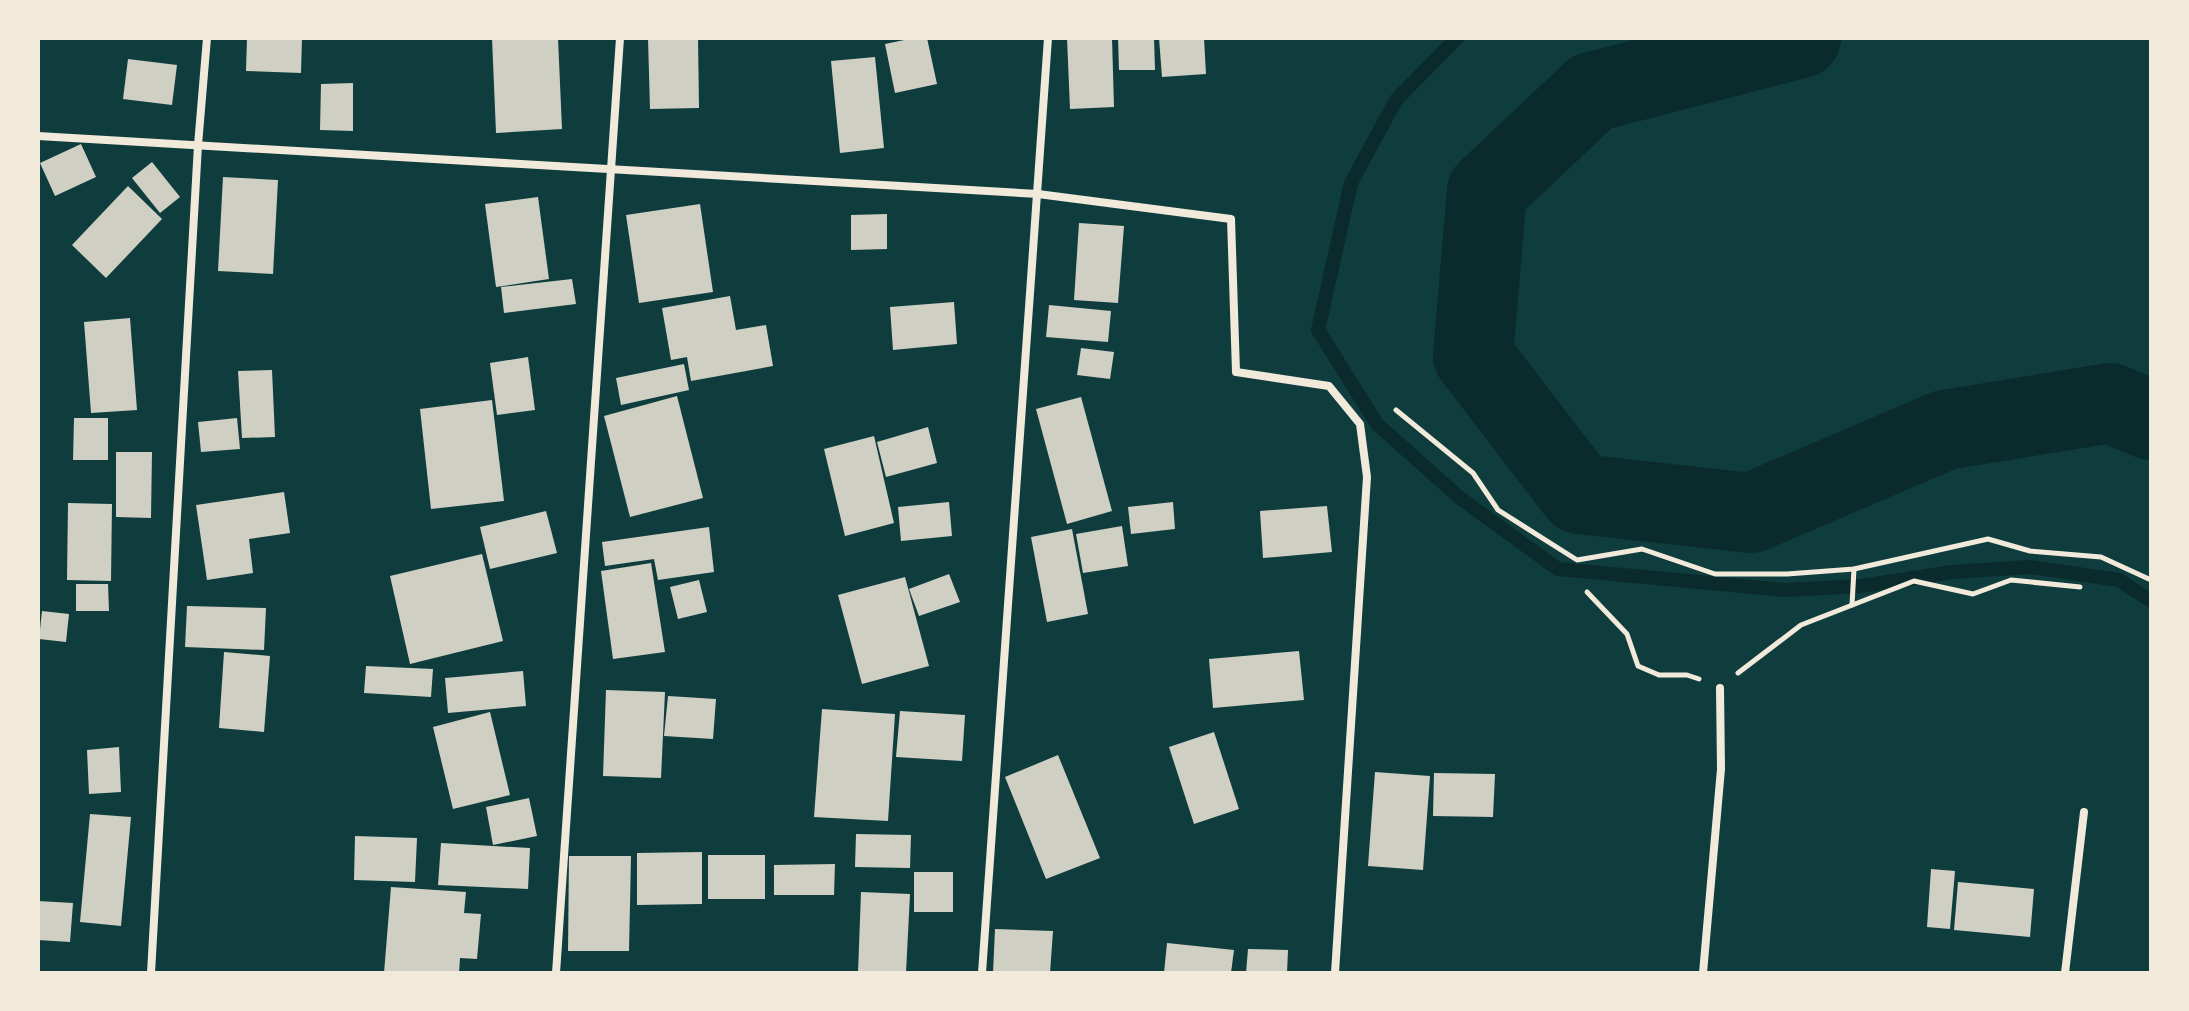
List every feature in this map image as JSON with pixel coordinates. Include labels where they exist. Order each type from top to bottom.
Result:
[{"type":"street","points":[[151,973],[198,145],[207,38]]},
{"type":"street","points":[[556,973],[620,38]]},
{"type":"street","points":[[982,973],[1048,38]]},
{"type":"street","points":[[38,136],[1038,194],[1231,219],[1236,372],[1329,386],[1360,424],[1367,477],[1335,973]]},
{"type":"street","points":[[1703,973],[1721,769],[1720,688]]},
{"type":"street","points":[[2065,973],[2084,812]]},
{"type":"path","points":[[1396,410],[1473,473],[1498,510],[1577,560],[1642,549],[1715,574],[1787,574],[1854,569],[1988,539],[2030,551],[2101,557],[2151,580]]},
{"type":"path","points":[[1852,605],[1854,569]]},
{"type":"path","points":[[1587,592],[1627,634],[1638,666],[1659,675],[1687,675],[1720,688],[1801,625],[1914,581],[1973,594],[2011,580],[2080,587]]},
{"type":"building","points":[[247,38],[302,38],[301,73],[246,71]]},
{"type":"building","points":[[492,38],[558,38],[562,129],[496,133]]},
{"type":"building","points":[[648,38],[698,38],[699,108],[650,109]]},
{"type":"building","points":[[927,38],[937,84],[895,93],[885,44]]},
{"type":"building","points":[[1067,38],[1112,38],[1114,107],[1070,109]]},
{"type":"building","points":[[1118,38],[1154,38],[1155,70],[1119,70]]},
{"type":"building","points":[[1159,38],[1204,38],[1206,74],[1162,77]]},
{"type":"building","points":[[875,57],[884,148],[840,153],[831,61]]},
{"type":"building","points":[[128,59],[177,65],[172,105],[123,99]]},
{"type":"building","points":[[353,83],[353,131],[320,130],[321,84]]},
{"type":"building","points":[[81,144],[96,177],[55,196],[40,163]]},
{"type":"building","points":[[152,162],[180,197],[160,213],[132,178]]},
{"type":"building","points":[[223,177],[278,180],[273,274],[218,271]]},
{"type":"building","points":[[128,186],[162,219],[106,278],[72,245]]},
{"type":"building","points":[[538,197],[549,279],[496,287],[485,204]]},
{"type":"building","points":[[700,204],[713,292],[639,303],[626,215]]},
{"type":"building","points":[[887,214],[887,249],[851,250],[851,215]]},
{"type":"building","points":[[1079,223],[1124,226],[1118,303],[1074,300]]},
{"type":"building","points":[[572,279],[576,304],[504,313],[501,287]]},
{"type":"building","points":[[730,296],[736,330],[766,325],[773,366],[691,381],[687,357],[671,360],[662,308]]},
{"type":"building","points":[[954,302],[957,344],[893,350],[890,307]]},
{"type":"building","points":[[1049,305],[1111,311],[1108,342],[1046,337]]},
{"type":"building","points":[[130,318],[137,410],[91,413],[84,322]]},
{"type":"building","points":[[1081,348],[1114,352],[1110,379],[1077,375]]},
{"type":"building","points":[[528,357],[535,410],[497,415],[490,363]]},
{"type":"building","points":[[684,364],[689,390],[621,405],[616,378]]},
{"type":"building","points":[[272,370],[275,437],[242,438],[238,371]]},
{"type":"building","points":[[677,396],[703,498],[630,517],[604,416]]},
{"type":"building","points":[[1081,397],[1112,511],[1067,524],[1036,409]]},
{"type":"building","points":[[492,400],[504,501],[431,509],[420,409]]},
{"type":"building","points":[[74,418],[108,418],[108,460],[73,460]]},
{"type":"building","points":[[237,418],[240,449],[201,452],[198,422]]},
{"type":"building","points":[[928,427],[937,463],[886,477],[877,442]]},
{"type":"building","points":[[874,436],[894,523],[845,536],[824,449]]},
{"type":"building","points":[[116,452],[152,452],[151,518],[116,517]]},
{"type":"building","points":[[284,492],[290,533],[249,539],[253,573],[207,580],[196,505]]},
{"type":"building","points":[[949,502],[952,536],[901,541],[898,507]]},
{"type":"building","points":[[1173,502],[1175,529],[1131,534],[1128,507]]},
{"type":"building","points":[[68,503],[112,504],[111,581],[67,580]]},
{"type":"building","points":[[1327,506],[1332,552],[1263,558],[1260,511]]},
{"type":"building","points":[[546,511],[557,553],[490,569],[480,527]]},
{"type":"building","points":[[1122,526],[1128,566],[1083,573],[1076,534]]},
{"type":"building","points":[[709,527],[714,572],[658,580],[654,559],[605,566],[602,542]]},
{"type":"building","points":[[1072,529],[1088,614],[1047,622],[1031,537]]},
{"type":"building","points":[[482,554],[503,641],[410,664],[390,576]]},
{"type":"building","points":[[651,563],[665,652],[613,659],[601,571]]},
{"type":"building","points":[[949,574],[960,602],[919,616],[909,589]]},
{"type":"building","points":[[905,577],[929,666],[862,684],[838,595]]},
{"type":"building","points":[[699,580],[707,612],[678,619],[670,587]]},
{"type":"building","points":[[76,584],[108,584],[109,611],[76,611]]},
{"type":"building","points":[[187,606],[266,608],[264,650],[185,647]]},
{"type":"building","points":[[42,611],[69,614],[66,642],[39,639]]},
{"type":"building","points":[[1299,651],[1304,700],[1213,708],[1209,659]]},
{"type":"building","points":[[224,652],[270,656],[264,732],[219,728]]},
{"type":"building","points":[[366,666],[433,669],[431,697],[364,693]]},
{"type":"building","points":[[523,671],[526,706],[448,713],[445,678]]},
{"type":"building","points":[[606,690],[665,692],[661,778],[603,776]]},
{"type":"building","points":[[668,696],[716,699],[713,739],[664,736]]},
{"type":"building","points":[[822,709],[895,714],[888,821],[814,817]]},
{"type":"building","points":[[900,711],[965,715],[962,761],[896,757]]},
{"type":"building","points":[[490,712],[510,795],[453,809],[433,727]]},
{"type":"building","points":[[1214,732],[1239,809],[1194,824],[1169,747]]},
{"type":"building","points":[[119,747],[121,792],[89,794],[87,750]]},
{"type":"building","points":[[1058,755],[1100,858],[1046,879],[1005,777]]},
{"type":"building","points":[[1375,772],[1430,776],[1423,870],[1368,866]]},
{"type":"building","points":[[1434,773],[1495,774],[1493,817],[1433,816]]},
{"type":"building","points":[[529,798],[537,836],[493,845],[486,807]]},
{"type":"building","points":[[90,814],[131,817],[121,926],[80,922]]},
{"type":"building","points":[[856,834],[911,835],[910,868],[855,867]]},
{"type":"building","points":[[355,836],[417,838],[415,882],[354,880]]},
{"type":"building","points":[[441,843],[530,848],[528,889],[438,885]]},
{"type":"building","points":[[702,852],[702,904],[637,905],[637,853]]},
{"type":"building","points":[[708,855],[765,855],[765,899],[708,899]]},
{"type":"building","points":[[569,856],[631,856],[629,951],[568,951]]},
{"type":"building","points":[[835,864],[834,895],[774,895],[774,865]]},
{"type":"building","points":[[1931,869],[1955,871],[1950,929],[1927,927]]},
{"type":"building","points":[[914,872],[953,872],[953,912],[914,912]]},
{"type":"building","points":[[1958,882],[2034,889],[2030,937],[1954,930]]},
{"type":"building","points":[[391,887],[466,892],[464,913],[481,914],[477,959],[460,958],[459,973],[384,973]]},
{"type":"building","points":[[861,892],[910,894],[906,973],[858,973]]},
{"type":"building","points":[[38,901],[73,903],[70,942],[38,940]]},
{"type":"building","points":[[995,929],[1053,931],[1050,973],[993,973]]},
{"type":"building","points":[[1167,943],[1234,950],[1231,973],[1164,973]]},
{"type":"building","points":[[1248,949],[1288,950],[1287,973],[1246,973]]},
{"type":"waterway","points":[[1457,38],[1396,100],[1351,183],[1318,330],[1377,424],[1460,498],[1558,569],[1785,590],[1862,586],[1952,572],[2030,567],[2119,580],[2151,601]]},
{"type":"waterway","points":[[1801,38],[1592,92],[1487,191],[1473,356],[1579,494],[1751,513],[1945,430],[2110,403],[2151,420]]}]
